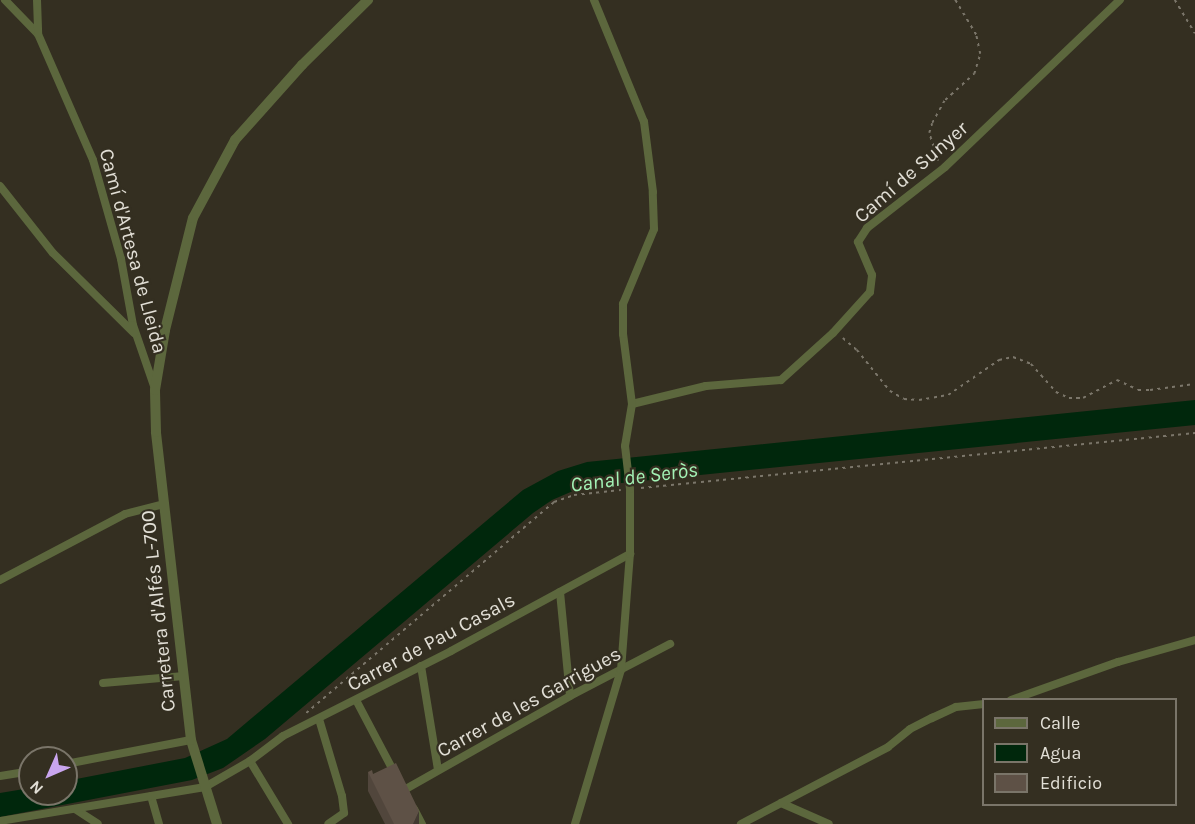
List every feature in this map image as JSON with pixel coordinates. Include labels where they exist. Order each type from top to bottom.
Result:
[{"type":"street","name":"Camí d'Artesa de Lleida","points":[[5,0],[38,34],[93,160],[121,259],[136,335],[155,390]]},
{"type":"street","points":[[37,0],[38,34]]},
{"type":"street","name":"Carretera d'Alfés L-700","points":[[217,824],[192,744],[156,432],[155,390],[176,276],[193,218],[212,178],[245,126],[368,0]]},
{"type":"street","points":[[575,824],[621,670],[630,554],[630,489],[626,455],[632,404],[623,334],[623,304],[654,230],[653,192],[644,122],[594,0]]},
{"type":"street","name":"Camí de Sunyer","points":[[632,404],[706,386],[781,380],[833,333],[870,292],[872,275],[858,242],[867,228],[941,170],[1120,0]]},
{"type":"street","points":[[0,186],[53,253],[136,335]]},
{"type":"street","points":[[0,580],[125,514],[164,504]]},
{"type":"street","name":"Carrer de Pau Casals","points":[[0,821],[204,787],[250,761],[283,736],[421,666],[630,554]]},
{"type":"street","points":[[560,592],[570,696]]},
{"type":"street","points":[[1014,698],[1067,682],[1118,662],[1195,640]]},
{"type":"street","name":"Carrer de les Garrigues","points":[[404,790],[570,696],[670,644]]},
{"type":"street","points":[[421,666],[438,770]]},
{"type":"street","points":[[103,683],[184,676]]},
{"type":"street","points":[[356,700],[422,824]]},
{"type":"street","points":[[741,824],[888,747],[910,729],[932,718],[956,707],[982,704]]},
{"type":"street","points":[[319,719],[342,796],[344,813],[328,824]]},
{"type":"street","points":[[78,762],[192,744]]},
{"type":"street","points":[[250,761],[288,824]]},
{"type":"street","points":[[0,776],[18,773]]},
{"type":"street","points":[[151,796],[159,824]]},
{"type":"street","points":[[781,803],[829,824]]},
{"type":"street","points":[[75,809],[98,824]]},
{"type":"path","points":[[941,170],[929,133],[932,123],[945,100],[974,74],[980,54],[976,35],[955,0]]},
{"type":"path","points":[[1175,0],[1195,33]]},
{"type":"path","points":[[833,333],[846,339],[890,391],[904,399],[919,400],[948,395],[999,360],[1013,357],[1031,364],[1056,392],[1069,398],[1083,398],[1117,380],[1138,390],[1195,384]]},
{"type":"path","points":[[301,717],[554,502],[574,495],[1195,433]]},
{"type":"water","name":"Canal de Seròs","points":[[1195,400],[1195,425],[592,486],[573,491],[552,500],[533,513],[265,739],[223,768],[192,780],[78,802],[78,779],[185,758],[227,739],[523,490],[558,471],[587,462]]},
{"type":"water","points":[[18,790],[18,806],[57,806],[0,817],[0,793]]},
{"type":"building","points":[[396,763],[419,811],[413,824],[394,824],[368,772],[372,770],[373,774]]}]
